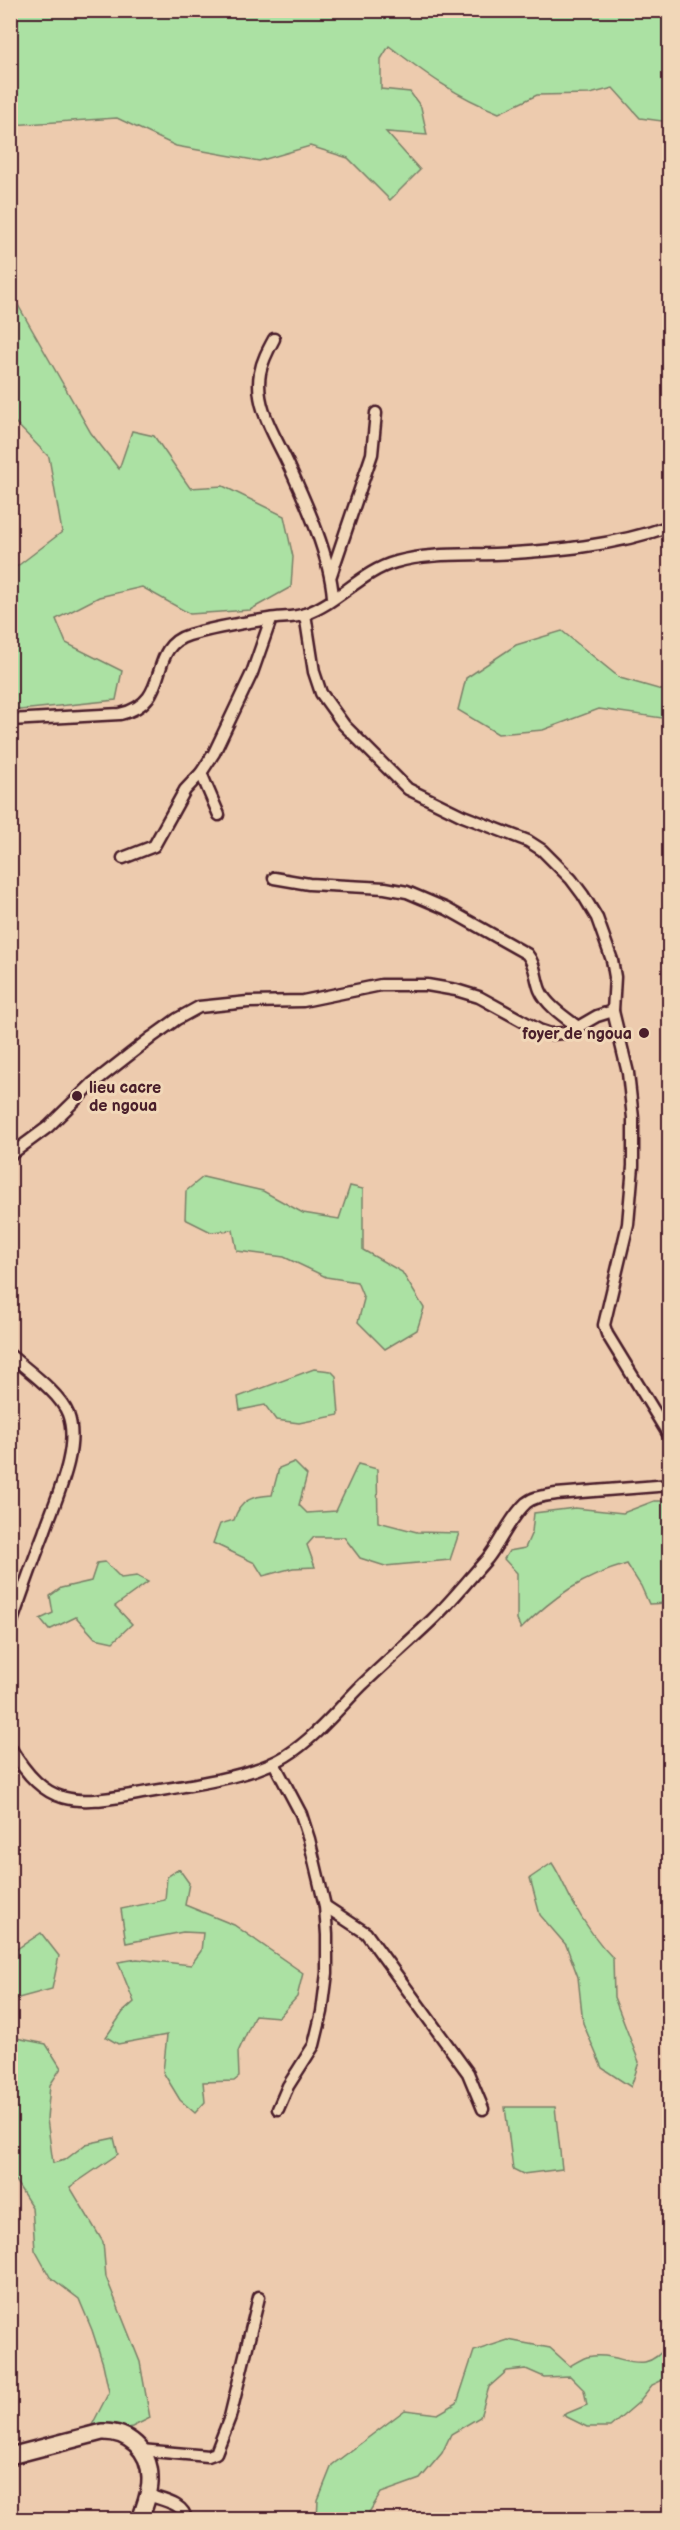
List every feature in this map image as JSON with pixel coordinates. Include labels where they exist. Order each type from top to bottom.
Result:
[{"type":"street","points":[[274,339],[265,356],[260,373],[262,406],[269,426],[297,483],[331,575],[333,597]]},
{"type":"street","points":[[331,575],[372,454],[376,412]]},
{"type":"street","points":[[10,720],[120,714],[132,711],[148,700],[166,652],[174,641],[226,625],[304,614],[396,561],[455,555],[515,553],[617,542],[669,526]]},
{"type":"street","points":[[304,614],[314,672],[321,693],[344,725],[408,789],[528,841],[556,863],[583,895],[597,918],[612,960],[615,977],[613,1011],[628,1073],[633,1118],[633,1166],[628,1224],[604,1325],[607,1334],[669,1437]]},
{"type":"street","points":[[123,858],[154,846],[184,790],[201,773],[214,753],[252,674],[271,619]]},
{"type":"street","points":[[201,773],[219,815]]},
{"type":"street","points":[[274,878],[309,884],[385,888],[428,900],[527,954],[535,968],[541,993],[578,1027]]},
{"type":"street","points":[[10,1155],[48,1126],[92,1084],[129,1054],[177,1019],[200,1007],[248,1002],[303,1001],[381,985],[427,985],[479,997],[539,1030],[551,1034],[564,1033],[597,1016],[613,1011]]},
{"type":"street","points":[[10,1355],[60,1400],[68,1414],[70,1425],[68,1460],[61,1490],[10,1628]]},
{"type":"street","points":[[10,1747],[30,1775],[46,1790],[64,1799],[83,1802],[210,1780],[274,1763],[306,1742],[434,1618],[489,1556],[528,1501],[538,1496],[669,1485]]},
{"type":"street","points":[[274,1763],[301,1814],[309,1839],[325,1906],[327,1973],[322,2012],[314,2045],[288,2086],[278,2109]]},
{"type":"street","points":[[325,1906],[366,1933],[468,2073],[483,2109]]},
{"type":"street","points":[[141,2450],[208,2456],[216,2453],[230,2417],[259,2297]]},
{"type":"street","points":[[10,2456],[102,2432],[115,2432],[129,2438],[141,2450],[148,2463],[151,2479],[140,2520]]},
{"type":"street","points":[[148,2495],[179,2506],[185,2511],[186,2520]]},
{"type":"green space","points":[[11,10],[669,11],[669,122],[640,118],[613,88],[590,94],[537,95],[499,113],[455,92],[389,46],[381,59],[381,89],[410,92],[421,107],[427,135],[386,132],[420,170],[390,200],[348,158],[310,146],[259,161],[176,146],[117,118],[11,125]]},
{"type":"green space","points":[[10,291],[91,433],[119,469],[132,431],[154,436],[190,488],[223,486],[284,516],[293,557],[291,587],[250,610],[190,614],[142,587],[99,597],[56,619],[66,643],[122,671],[116,700],[20,710],[11,705],[11,571],[62,532],[49,457],[11,418]]},
{"type":"green space","points":[[562,631],[620,678],[669,692],[669,719],[599,709],[543,730],[498,734],[458,710],[466,678],[516,645]]},
{"type":"green space","points":[[203,1177],[263,1191],[303,1213],[339,1219],[350,1186],[363,1189],[363,1250],[402,1272],[424,1308],[417,1330],[385,1349],[358,1322],[364,1299],[357,1282],[326,1277],[284,1257],[237,1251],[233,1230],[211,1232],[185,1219],[186,1191]]},
{"type":"green space","points":[[314,1369],[331,1371],[336,1376],[339,1415],[299,1423],[276,1420],[265,1405],[240,1410],[238,1397]]},
{"type":"green space","points":[[294,1462],[307,1475],[299,1505],[307,1513],[336,1511],[358,1464],[377,1469],[378,1522],[417,1532],[459,1533],[450,1560],[385,1566],[360,1558],[344,1537],[314,1537],[307,1545],[315,1567],[293,1568],[263,1576],[255,1563],[213,1543],[220,1524],[234,1520],[240,1508],[248,1500],[272,1495],[279,1468]]},
{"type":"green space","points":[[654,1501],[669,1501],[669,1603],[649,1604],[627,1564],[596,1575],[570,1589],[557,1597],[521,1629],[517,1620],[517,1573],[504,1559],[509,1551],[525,1548],[532,1532],[534,1513],[575,1508],[623,1513]]},
{"type":"green space","points":[[105,1562],[121,1578],[137,1576],[148,1582],[115,1606],[132,1624],[113,1642],[95,1638],[76,1617],[49,1630],[40,1619],[53,1613],[50,1596],[61,1588],[91,1581],[97,1563]]},
{"type":"green space","points":[[552,1863],[586,1924],[613,1958],[614,1997],[639,2062],[631,2087],[602,2068],[583,2023],[578,1977],[566,1945],[540,1915],[530,1878]]},
{"type":"green space","points":[[179,1869],[189,1883],[185,1905],[234,1925],[303,1973],[297,1997],[279,2017],[255,2015],[238,2052],[239,2077],[234,2081],[203,2082],[205,2102],[195,2113],[180,2100],[163,2072],[167,2035],[118,2044],[106,2037],[123,2012],[134,2002],[118,1962],[137,1959],[191,1965],[201,1951],[203,1933],[183,1932],[126,1943],[121,1909],[165,1900],[167,1877]]},
{"type":"green space","points":[[41,1933],[59,1956],[52,1989],[11,2000],[11,1953]]},
{"type":"green space","points":[[11,2037],[46,2044],[61,2068],[50,2085],[47,2119],[53,2163],[65,2160],[86,2144],[114,2138],[118,2154],[70,2187],[103,2242],[106,2277],[140,2362],[150,2418],[132,2427],[101,2433],[92,2425],[109,2392],[103,2364],[79,2299],[50,2277],[35,2250],[32,2207],[11,2174]]},
{"type":"green space","points":[[505,2107],[555,2107],[562,2169],[523,2174],[513,2169]]},
{"type":"green space","points":[[508,2340],[550,2348],[570,2366],[587,2357],[599,2356],[631,2362],[650,2361],[669,2343],[669,2377],[652,2385],[638,2403],[610,2427],[587,2427],[563,2415],[587,2405],[584,2390],[570,2376],[544,2377],[526,2369],[507,2371],[489,2387],[480,2417],[451,2434],[442,2453],[420,2479],[381,2493],[365,2519],[317,2519],[318,2500],[332,2465],[405,2410],[438,2414],[457,2403],[474,2351]]},
{"type":"place","name":"foyer de ngoua","points":[[644,1033]]},
{"type":"place","name":"lieu cacre de ngoua","points":[[77,1096]]}]
